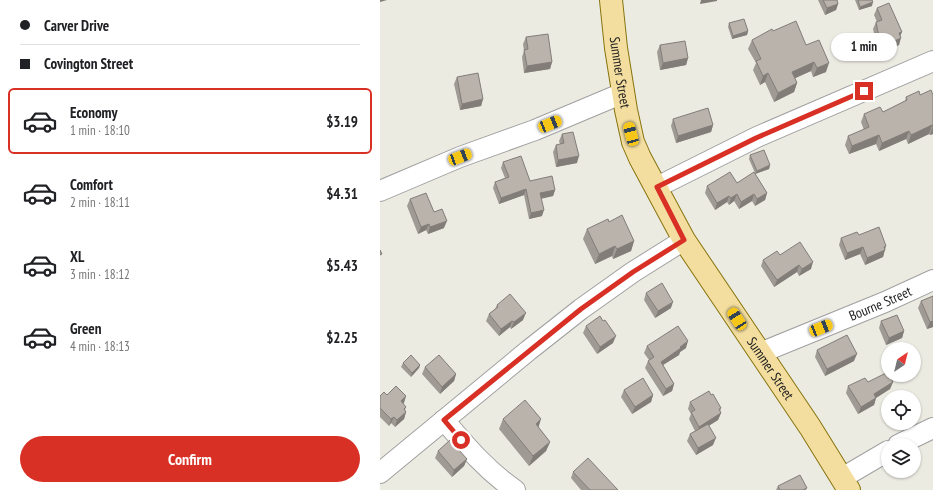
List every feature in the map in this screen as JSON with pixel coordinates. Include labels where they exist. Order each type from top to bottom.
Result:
[{"type":"main road","name":"Summer Street","points":[[611,0],[616,48],[629,126],[633,142],[640,158],[657,187],[684,240],[806,421],[845,484]]},
{"type":"street","points":[[657,187],[756,138],[933,61]]},
{"type":"street","points":[[380,191],[460,157],[535,130],[623,93]]},
{"type":"street","points":[[380,473],[581,309],[633,272],[684,240]]},
{"type":"street","name":"Bourne Street","points":[[760,353],[885,302],[933,280]]},
{"type":"street","points":[[444,420],[478,460],[500,480],[515,490]]},
{"type":"street","points":[[912,438],[933,428]]},
{"type":"street","points":[[845,484],[881,456]]},
{"type":"building","points":[[823,0],[837,0],[838,4],[827,8]]},
{"type":"building","points":[[858,0],[872,0],[873,2],[860,7]]},
{"type":"building","points":[[889,3],[902,32],[899,33],[901,38],[886,45],[884,40],[880,42],[876,22],[882,20],[877,8]]},
{"type":"building","points":[[744,19],[748,31],[733,36],[729,23]]},
{"type":"building","points":[[796,21],[806,45],[819,40],[829,63],[817,68],[814,62],[792,72],[797,83],[778,93],[768,73],[763,76],[756,61],[761,59],[752,40],[772,29],[773,31]]},
{"type":"building","points":[[548,34],[552,62],[527,66],[524,50],[528,49],[526,37]]},
{"type":"building","points":[[685,41],[688,58],[663,63],[660,45]]},
{"type":"building","points":[[478,73],[483,99],[462,104],[457,77]]},
{"type":"building","points":[[931,90],[933,95],[933,127],[932,125],[911,135],[909,131],[882,143],[879,135],[852,146],[848,136],[869,127],[864,114],[880,107],[883,112],[907,100],[906,97],[919,91],[920,95]]},
{"type":"building","points":[[708,108],[713,125],[678,136],[673,119]]},
{"type":"building","points":[[573,132],[579,156],[558,160],[556,145],[564,143],[562,134]]},
{"type":"building","points":[[764,150],[770,165],[757,171],[750,155]]},
{"type":"building","points":[[521,156],[530,181],[552,176],[555,190],[540,193],[544,210],[531,213],[526,189],[501,198],[495,182],[509,177],[503,162]]},
{"type":"building","points":[[730,172],[737,183],[754,172],[767,193],[757,199],[754,194],[741,202],[737,194],[731,198],[729,196],[717,203],[707,186]]},
{"type":"building","points":[[426,193],[434,212],[442,209],[447,221],[430,227],[429,224],[421,227],[410,199]]},
{"type":"building","points":[[622,215],[634,241],[617,249],[615,246],[599,254],[587,229],[608,219],[609,222]]},
{"type":"building","points":[[879,227],[886,246],[884,247],[885,250],[867,258],[863,247],[847,253],[841,238],[857,232],[859,235]]},
{"type":"building","points":[[800,242],[813,262],[802,269],[799,265],[777,280],[763,260],[777,251],[780,255]]},
{"type":"building","points":[[662,283],[673,302],[658,311],[646,293]]},
{"type":"building","points":[[510,294],[526,313],[501,329],[489,314]]},
{"type":"building","points":[[933,296],[933,321],[930,322],[921,301]]},
{"type":"building","points":[[897,315],[904,331],[889,338],[881,321]]},
{"type":"building","points":[[600,316],[603,321],[605,320],[616,336],[600,347],[586,326]]},
{"type":"building","points":[[678,326],[688,341],[680,347],[681,348],[661,362],[674,384],[666,389],[648,361],[654,357],[647,346]]},
{"type":"building","points":[[847,335],[857,354],[827,369],[817,350]]},
{"type":"building","points":[[411,355],[420,365],[412,373],[403,363]]},
{"type":"building","points":[[439,355],[456,374],[442,387],[425,367]]},
{"type":"building","points":[[881,376],[881,382],[893,382],[874,394],[876,398],[861,407],[848,386],[865,378],[868,382]]},
{"type":"building","points":[[643,378],[653,395],[635,407],[624,390]]},
{"type":"building","points":[[396,386],[406,396],[401,401],[406,407],[404,409],[406,412],[397,420],[394,417],[391,419],[380,408],[380,396],[384,392],[387,395]]},
{"type":"building","points":[[709,391],[711,395],[713,394],[721,408],[719,409],[721,413],[699,427],[691,412],[695,410],[690,402]]},
{"type":"building","points":[[525,400],[541,419],[536,424],[550,442],[533,456],[503,419]]},
{"type":"building","points":[[708,424],[716,438],[698,448],[690,434]]},
{"type":"building","points":[[450,440],[467,459],[454,470],[438,451]]},
{"type":"building","points":[[588,458],[618,490],[590,490],[573,472]]},
{"type":"building","points":[[800,475],[807,488],[803,490],[780,490],[778,486]]},
{"type":"route","points":[[461,440],[444,420],[581,309],[633,272],[684,240],[657,187],[756,138],[864,91]]}]
